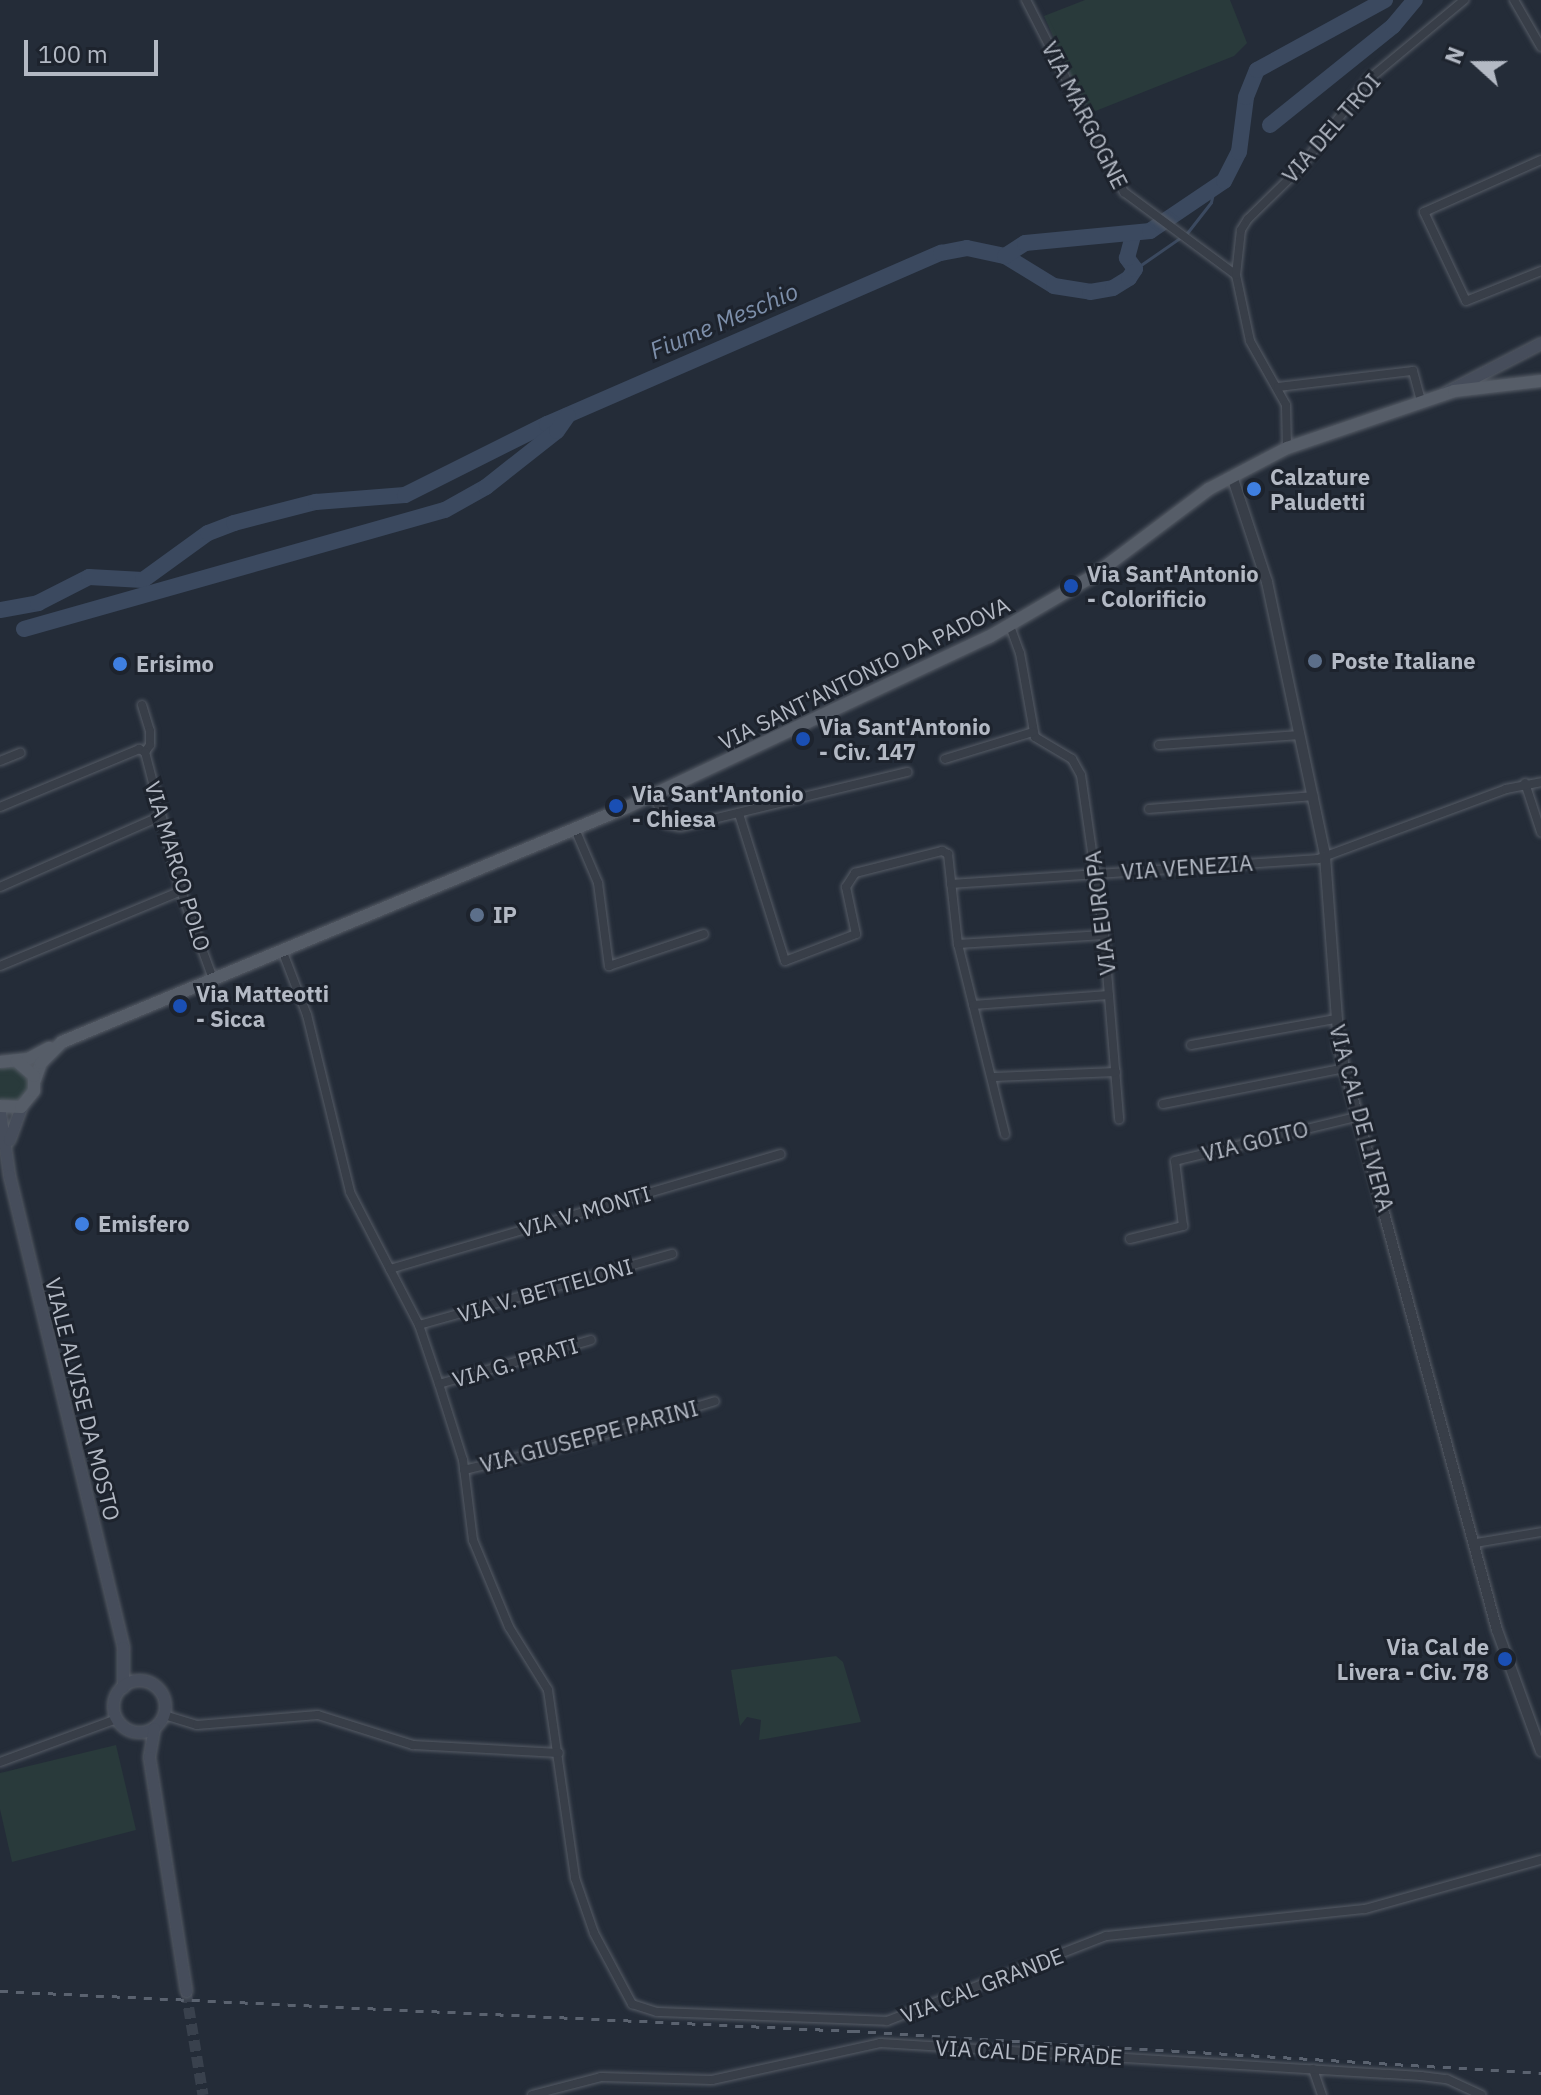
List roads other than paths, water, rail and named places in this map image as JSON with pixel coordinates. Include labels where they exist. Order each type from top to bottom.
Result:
[{"type":"main road","points":[[1441,395],[1541,343]]},
{"type":"main road","name":"VIA SANT'ANTONIO DA PADOVA","points":[[0,1062],[17,1061],[654,795],[1010,626],[1093,576],[1232,476],[1287,448],[1441,395],[1541,381]]},
{"type":"main road","points":[[0,1106],[21,1107],[31,1098],[41,1063],[59,1043]]},
{"type":"main road","points":[[17,1061],[30,1069],[35,1080]]},
{"type":"main road","name":"VIALE ALVISE DA MOSTO","points":[[8,1160],[12,1123],[21,1107]]},
{"type":"main road","name":"VIALE ALVISE DA MOSTO","points":[[0,1113],[8,1160],[123,1647],[123,1687]]},
{"type":"main road","name":"VIALE ALVISE DA MOSTO","points":[[123,1647],[144,1681]]},
{"type":"main road","points":[[149,1757],[135,1731],[117,1719],[114,1702],[123,1687],[144,1681],[161,1692],[164,1715],[154,1728],[149,1757],[186,1991]]},
{"type":"main road","points":[[135,1731],[154,1728]]},
{"type":"street","name":"VIA MARGOGNE","points":[[1026,0],[1124,192],[1181,238],[1236,275]]},
{"type":"street","name":"VIA DEL TROI","points":[[1236,275],[1241,230],[1300,168],[1369,79],[1464,0]]},
{"type":"street","points":[[1514,0],[1541,47]]},
{"type":"street","points":[[1541,160],[1424,212],[1466,301],[1541,271]]},
{"type":"street","points":[[1236,275],[1250,341],[1286,405],[1287,448]]},
{"type":"street","points":[[1278,387],[1413,371],[1421,401]]},
{"type":"street","name":"VIA CAL DE LIVERA","points":[[1232,476],[1267,582],[1325,856],[1335,1019],[1344,1068],[1504,1652],[1541,1751]]},
{"type":"street","points":[[945,759],[1033,732],[1020,653],[1010,626]]},
{"type":"street","name":"VIA MARCO POLO","points":[[142,705],[150,731],[142,750],[181,891],[213,979]]},
{"type":"street","name":"VIA EUROPA","points":[[1033,732],[1079,768],[1104,935],[1119,1119]]},
{"type":"street","points":[[1159,745],[1300,735]]},
{"type":"street","points":[[0,807],[142,750]]},
{"type":"street","points":[[0,761],[20,753]]},
{"type":"street","points":[[654,795],[664,821],[675,828],[907,772]]},
{"type":"street","name":"VIA VENEZIA","points":[[951,884],[1325,856],[1525,783],[1541,782]]},
{"type":"street","points":[[1525,783],[1541,832]]},
{"type":"street","points":[[1149,809],[1313,796]]},
{"type":"street","points":[[739,814],[785,961],[856,934],[846,887],[850,877],[942,851],[950,861],[958,944],[994,1077],[1005,1134]]},
{"type":"street","points":[[0,887],[161,816]]},
{"type":"street","points":[[575,829],[598,883],[609,966],[704,934]]},
{"type":"street","points":[[0,966],[181,891]]},
{"type":"street","points":[[958,944],[1104,935]]},
{"type":"street","name":"VIA CAL GRANDE","points":[[282,950],[307,1015],[347,1185],[419,1325],[439,1384],[464,1470],[471,1532],[509,1627],[548,1690],[573,1867],[586,1912],[623,1995],[637,2007],[657,2012],[887,2021],[1106,1936],[1365,1909],[1541,1860]]},
{"type":"street","points":[[973,1005],[1109,995]]},
{"type":"street","points":[[1191,1045],[1335,1019]]},
{"type":"street","points":[[1163,1104],[1344,1068]]},
{"type":"street","points":[[994,1077],[1116,1072]]},
{"type":"street","name":"VIA GOITO","points":[[1130,1239],[1183,1226],[1175,1161],[1359,1116]]},
{"type":"street","name":"VIA V. MONTI","points":[[390,1269],[780,1154]]},
{"type":"street","name":"VIA V. BETTELONI","points":[[419,1325],[672,1254]]},
{"type":"street","name":"VIA G. PRATI","points":[[439,1384],[591,1340]]},
{"type":"street","name":"VIA GIUSEPPE PARINI","points":[[464,1470],[573,1444],[715,1401]]},
{"type":"street","points":[[1476,1543],[1541,1532]]},
{"type":"street","points":[[164,1715],[197,1725],[318,1715],[413,1745],[559,1753]]},
{"type":"street","points":[[0,1762],[117,1719]]},
{"type":"street","name":"VIA CAL DE PRADE","points":[[532,2095],[601,2077],[712,2080],[872,2043],[1447,2079],[1482,2095]]},
{"type":"street","points":[[1313,2069],[1322,2095]]},
{"type":"waterway","name":"Fiume Meschio","points":[[0,610],[38,603],[89,577],[143,580],[208,533],[234,523],[316,502],[405,495],[547,424],[941,253],[967,248],[1005,256],[1025,243],[1150,231],[1224,181],[1239,152],[1246,97],[1257,70],[1385,0]]},
{"type":"waterway","points":[[1270,125],[1393,26],[1415,0]]},
{"type":"waterway","points":[[1135,269],[1187,233],[1211,202],[1213,193]]},
{"type":"waterway","points":[[1005,256],[1054,286],[1090,292],[1113,288],[1129,278],[1135,269],[1127,258],[1133,235]]},
{"type":"waterway","points":[[24,629],[445,510],[486,487],[557,431],[568,415]]},
{"type":"tunnel","points":[[186,1991],[203,2095]]},
{"type":"railway","points":[[0,1991],[852,2031],[1541,2073]]},
{"type":"place","name":"Calzature Paludetti","points":[[1254,489]]},
{"type":"place","name":"Via Sant'Antonio - Colorificio","points":[[1071,586]]},
{"type":"place","name":"Poste Italiane","points":[[1315,661]]},
{"type":"place","name":"Erisimo","points":[[120,664]]},
{"type":"place","name":"Via Sant'Antonio - Civ. 147","points":[[803,739]]},
{"type":"place","name":"Via Sant'Antonio - Chiesa","points":[[616,806]]},
{"type":"place","name":"IP","points":[[477,915]]},
{"type":"place","name":"Via Matteotti - Sicca","points":[[180,1006]]},
{"type":"place","name":"Emisfero","points":[[82,1224]]},
{"type":"place","name":"Via Cal de Livera - Civ. 78","points":[[1505,1659]]}]
